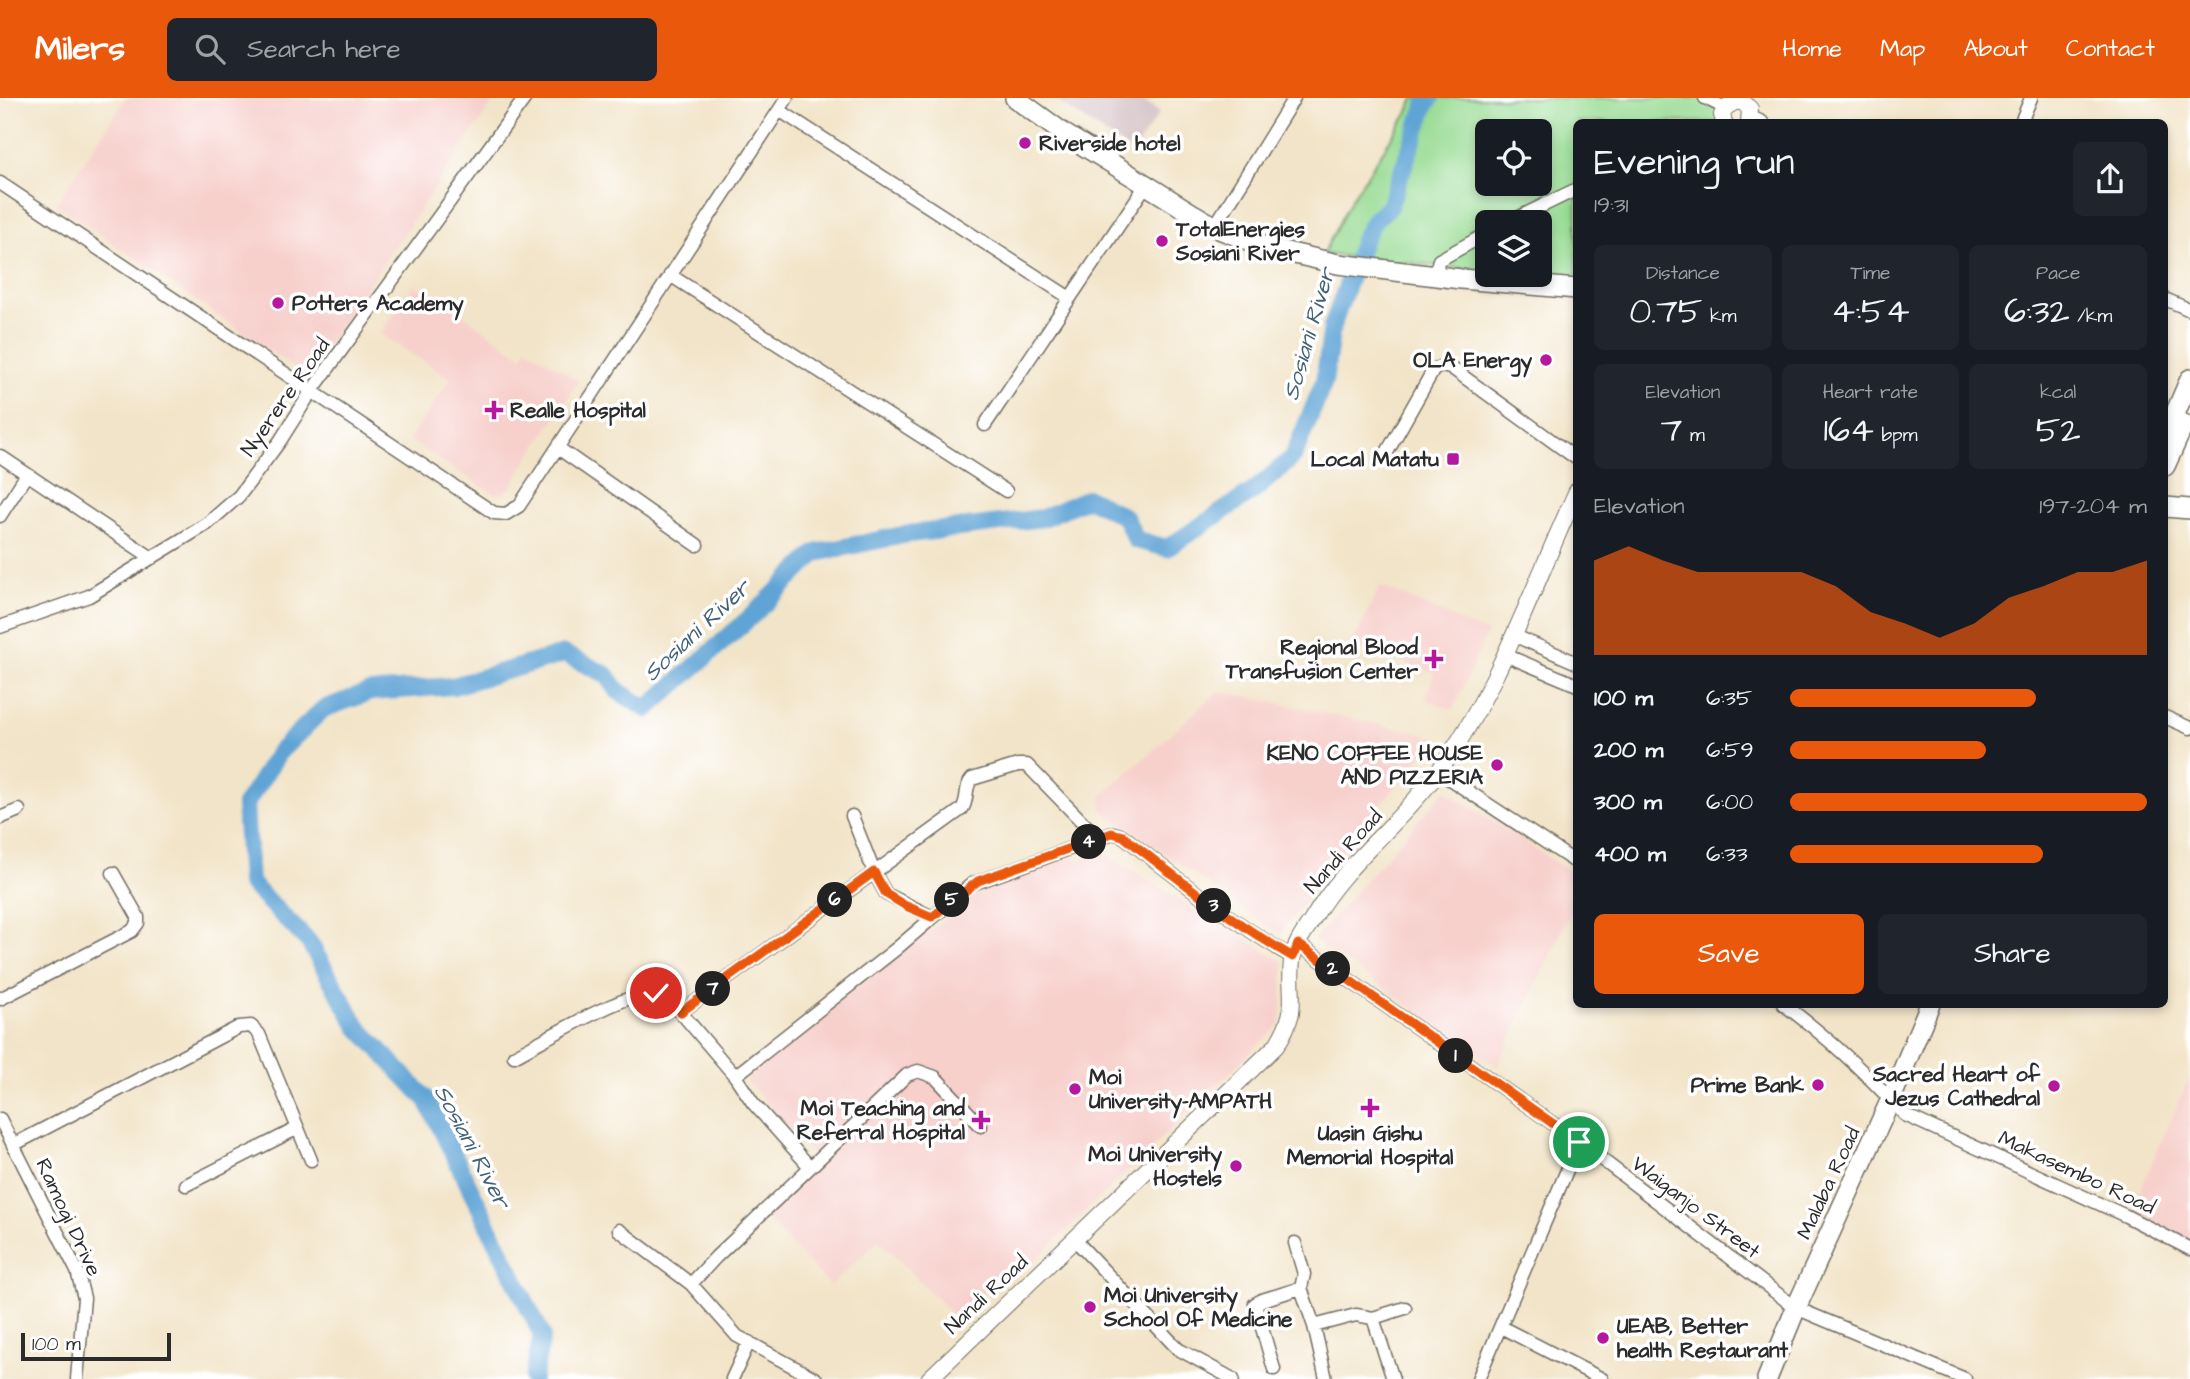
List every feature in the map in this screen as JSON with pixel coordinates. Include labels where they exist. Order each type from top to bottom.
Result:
[{"type":"main road","points":[[1028,102],[1235,230],[1279,246],[1338,261]]},
{"type":"main road","points":[[1028,102],[1146,185],[1227,232],[1286,253],[1338,261],[1475,271]]},
{"type":"main road","points":[[1371,264],[1461,279],[1573,289]]},
{"type":"main road","points":[[1552,278],[1573,280]]},
{"type":"main road","points":[[2168,430],[2190,379]]},
{"type":"main road","points":[[2168,459],[2190,410]]},
{"type":"main road","name":"Malaba Road","points":[[1767,1379],[1796,1308],[1892,1099],[1928,1008]]},
{"type":"street","name":"Nyerere Road","points":[[0,627],[89,596],[206,523],[239,496],[311,392],[525,98]]},
{"type":"street","points":[[0,183],[494,513],[506,514],[519,506],[787,98]]},
{"type":"street","points":[[1218,221],[1294,98]]},
{"type":"street","points":[[1705,98],[1721,118],[1731,102],[1741,100],[1750,109],[1753,119]]},
{"type":"street","points":[[2022,119],[2031,98]]},
{"type":"street","points":[[779,110],[1070,298]]},
{"type":"street","points":[[985,425],[1146,185]]},
{"type":"street","points":[[1534,210],[1573,191]]},
{"type":"street","points":[[1437,267],[1439,260],[1475,240]]},
{"type":"street","points":[[670,275],[1006,491]]},
{"type":"street","points":[[2168,300],[2190,310]]},
{"type":"street","points":[[1386,454],[1434,369],[1443,366],[1453,369],[1573,456]]},
{"type":"street","points":[[558,448],[697,545]]},
{"type":"street","points":[[0,456],[152,558]]},
{"type":"street","points":[[0,516],[27,474]]},
{"type":"street","name":"Nandi Road","points":[[929,1379],[1276,1046],[1292,1015],[1295,951],[1322,904],[1354,863],[1399,819],[1439,772],[1474,715],[1505,655],[1573,500]]},
{"type":"street","points":[[1513,635],[1573,661]]},
{"type":"street","points":[[1505,655],[1573,683]]},
{"type":"street","points":[[2168,718],[2190,728]]},
{"type":"street","points":[[681,1012],[962,809],[967,802],[967,787],[972,779],[1018,765],[1027,765],[1098,838],[978,881],[734,1076]]},
{"type":"street","points":[[1439,772],[1573,860]]},
{"type":"street","points":[[0,818],[19,810]]},
{"type":"street","points":[[852,816],[874,872],[886,894],[932,917]]},
{"type":"street","name":"Waiganjo Street","points":[[1098,838],[1112,833],[1123,836],[1192,891],[1263,940],[1295,951],[1579,1142],[1796,1308],[1965,1379]]},
{"type":"street","points":[[0,999],[132,931],[138,923],[138,917],[113,873]]},
{"type":"street","points":[[514,1056],[589,1016],[642,994],[663,995],[681,1012],[753,1103],[810,1167]]},
{"type":"street","name":"Makasembo Road","points":[[1788,1008],[1823,1035],[1892,1099],[1905,1115],[2126,1216],[2190,1249]]},
{"type":"street","points":[[13,1144],[239,1027],[251,1026],[259,1034],[311,1160]]},
{"type":"street","points":[[691,1284],[907,1075],[918,1071],[935,1077],[981,1126]]},
{"type":"street","name":"Ramogi Drive","points":[[0,1119],[60,1235],[82,1286],[84,1298],[78,1379]]},
{"type":"street","points":[[186,1185],[298,1128]]},
{"type":"street","points":[[1478,1379],[1579,1142]]},
{"type":"street","points":[[619,1230],[691,1284],[731,1330],[816,1379]]},
{"type":"street","points":[[1074,1240],[1178,1349],[1233,1379]]},
{"type":"street","points":[[1295,1243],[1304,1274],[1301,1289],[1314,1326],[1326,1379]]},
{"type":"street","points":[[1274,1369],[1255,1304],[1301,1289]]},
{"type":"street","points":[[1314,1326],[1356,1314],[1373,1318],[1405,1308]]},
{"type":"street","points":[[1373,1318],[1393,1379]]},
{"type":"street","points":[[1501,1326],[1602,1379]]},
{"type":"street","points":[[732,1379],[749,1342]]},
{"type":"shaded area","name":"Potters Academy","points":[[126,98],[496,98],[306,376],[56,204]]},
{"type":"shaded area","points":[[1139,98],[1160,112],[1133,152],[1055,100]]},
{"type":"shaded area","name":"Realle Hospital","points":[[414,285],[430,296],[433,293],[522,357],[527,348],[579,381],[506,493],[494,494],[409,440],[451,378],[380,334]]},
{"type":"shaded area","name":"Regional Blood Transfusion Center","points":[[1380,586],[1487,633],[1453,710],[1426,699],[1434,673],[1352,645]]},
{"type":"shaded area","points":[[1219,691],[1437,737],[1344,849],[1280,934],[1103,811],[1101,797]]},
{"type":"shaded area","points":[[1445,790],[1573,873],[1573,907],[1497,1066],[1314,940]]},
{"type":"shaded area","name":"Moi Teaching and Referral Hospital","points":[[1095,848],[1284,962],[1281,1023],[1031,1264],[1020,1255],[957,1319],[879,1240],[830,1286],[759,1210],[818,1160],[746,1080],[808,1025],[988,885],[1075,857],[1081,861]]},
{"type":"shaded area","points":[[2190,1076],[2190,1244],[2132,1208]]},
{"type":"green space","points":[[1414,98],[1701,98],[1722,108],[1722,119],[1573,119],[1573,279],[1552,277],[1552,210],[1475,210],[1475,270],[1323,254],[1352,198],[1407,114]]},
{"type":"waterway","name":"Sosiani River","points":[[533,1379],[542,1335],[427,1100],[358,1027],[309,942],[250,883],[245,805],[279,752],[323,709],[370,692],[453,686],[564,654],[607,675],[618,691],[647,709],[755,613],[816,553],[908,534],[1043,518],[1088,498],[1125,517],[1136,540],[1167,548],[1255,490],[1293,457],[1324,382],[1332,327],[1364,238],[1375,219],[1389,207],[1426,104],[1431,98]]},
{"type":"place","name":"Riverside hotel","points":[[1025,143]]},
{"type":"place","name":"TotalEnergies Sosiani River","points":[[1162,241]]},
{"type":"place","name":"Potters Academy","points":[[278,303]]},
{"type":"place","name":"OLA Energy","points":[[1546,360]]},
{"type":"place","name":"Realle Hospital","points":[[494,410]]},
{"type":"place","name":"Local Matatu","points":[[1453,459]]},
{"type":"place","name":"Regional Blood Transfusion Center","points":[[1434,659]]},
{"type":"place","name":"KENO COFFEE HOUSE AND PIZZERIA","points":[[1497,765]]},
{"type":"place","name":"Prime Bank","points":[[1818,1085]]},
{"type":"place","name":"Sacred Heart of Jezus Cathedral","points":[[2054,1086]]},
{"type":"place","name":"Moi University-AMPATH","points":[[1075,1089]]},
{"type":"place","name":"Uasin Gishu Memorial Hospital","points":[[1370,1108]]},
{"type":"place","name":"Moi Teaching and Referral Hospital","points":[[981,1120]]},
{"type":"place","name":"Moi University Hostels","points":[[1236,1166]]},
{"type":"place","name":"Moi University School Of Medicine","points":[[1090,1307]]},
{"type":"place","name":"UEAB, Better health Restaurant","points":[[1603,1338]]},
{"type":"route","points":[[656,993],[671,1001],[681,1012],[874,872],[886,894],[932,917],[978,881],[1112,833],[1123,836],[1192,891],[1263,940],[1293,957],[1298,944],[1579,1142]]}]
